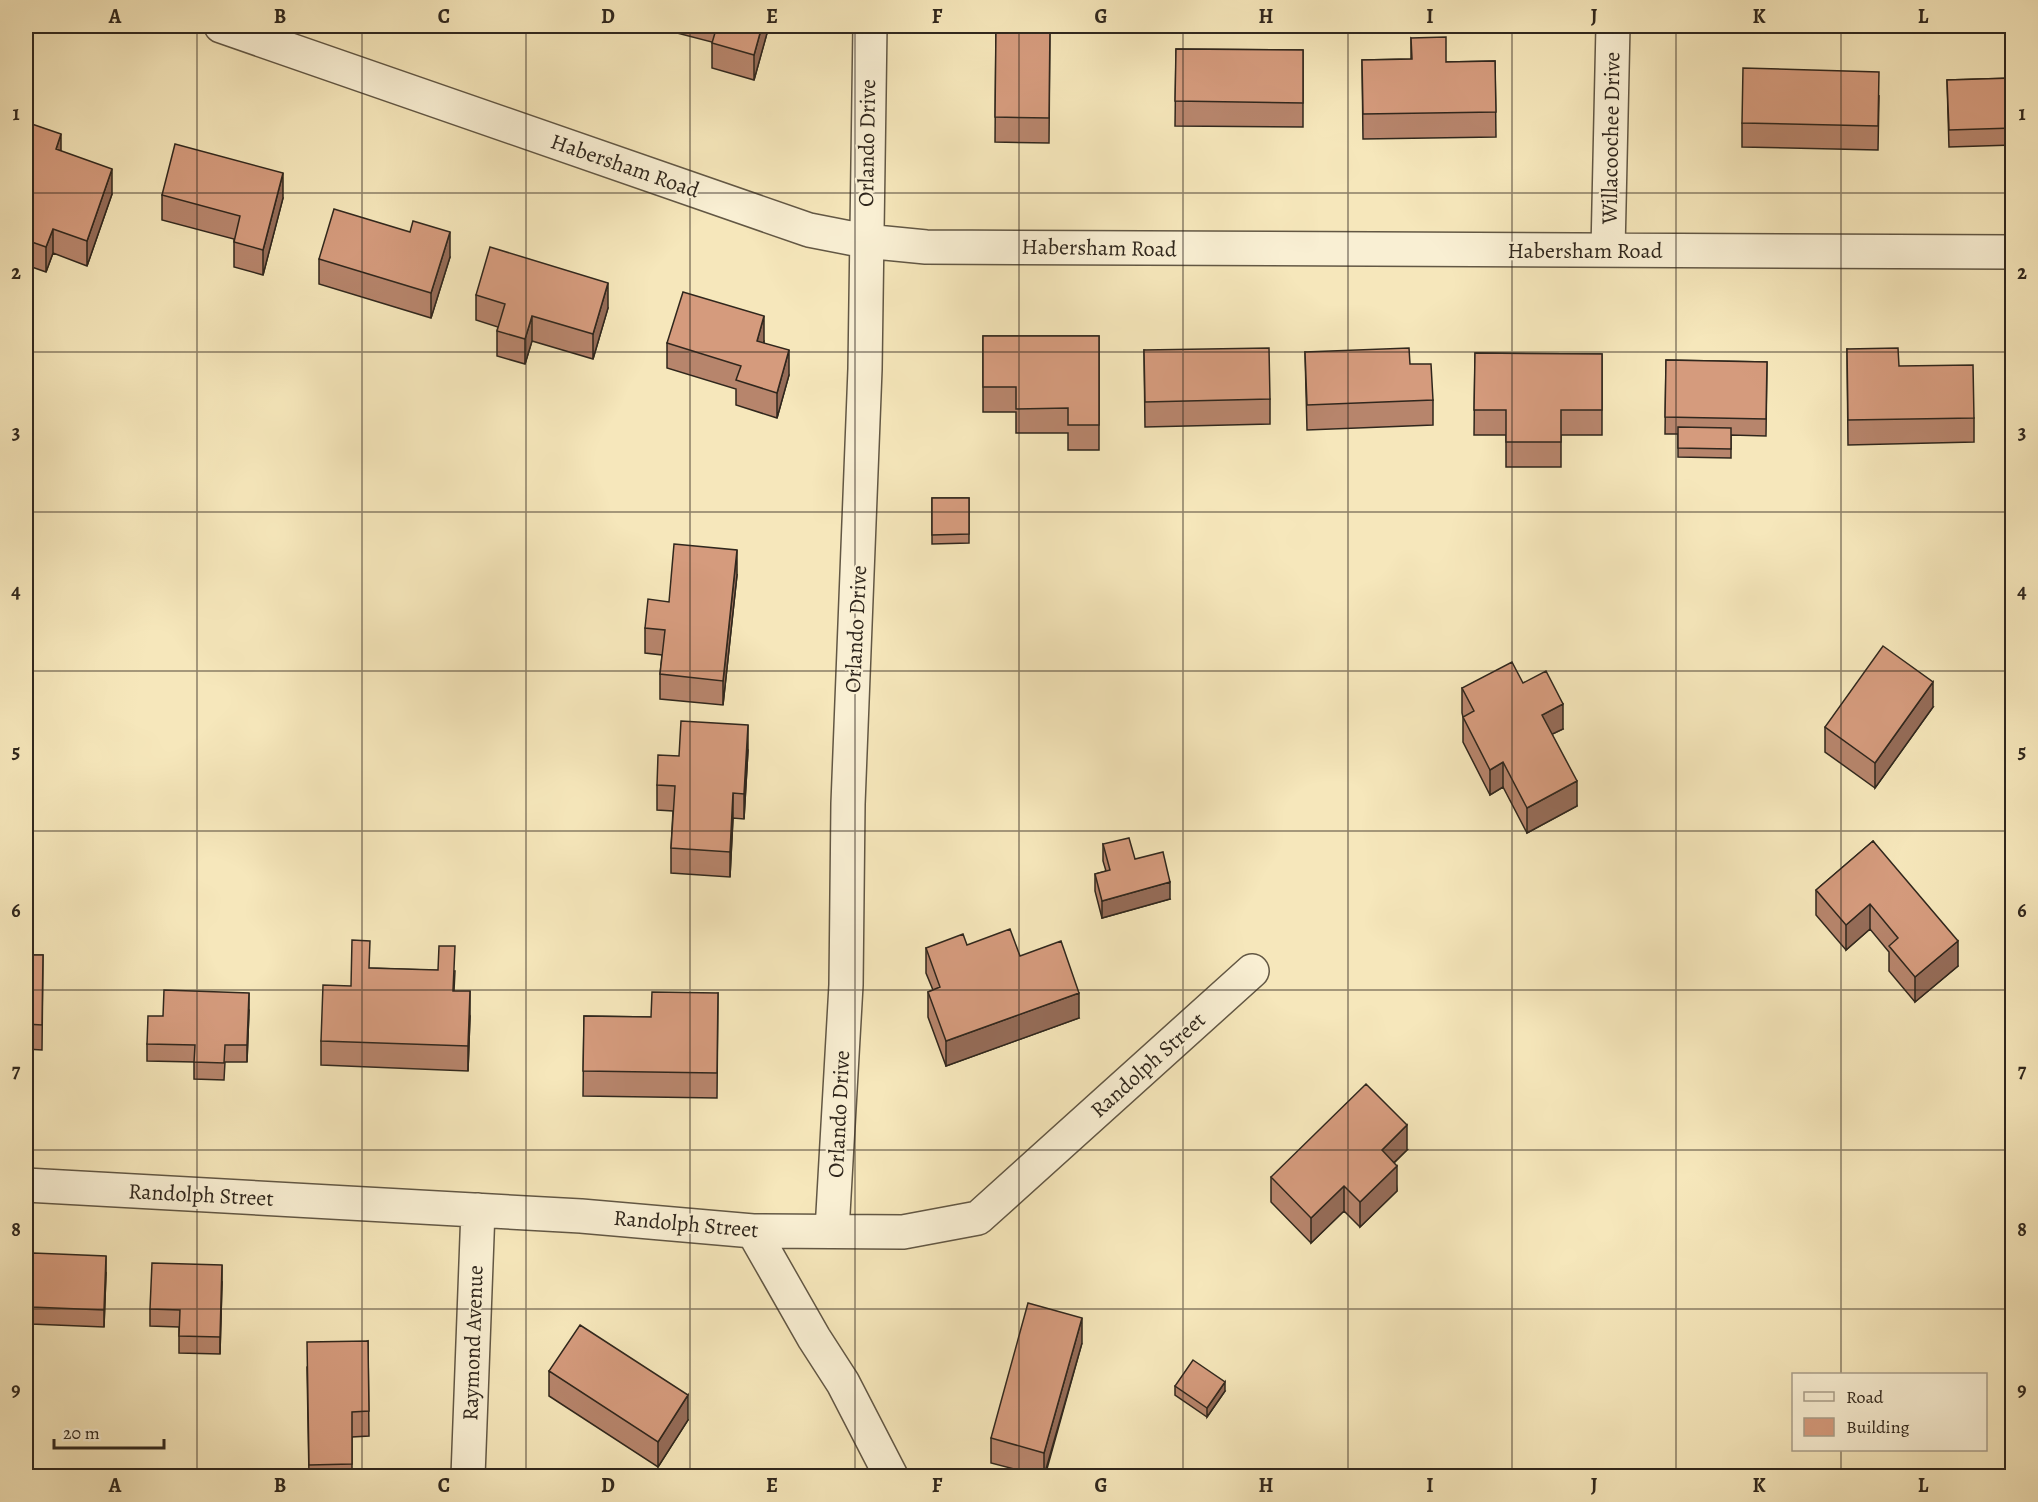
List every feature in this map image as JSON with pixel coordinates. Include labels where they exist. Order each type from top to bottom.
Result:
[{"type":"street","name":"Habersham Road","points":[[221,26],[809,230],[865,241],[949,247],[2013,252]]},
{"type":"street","name":"Orlando Drive","points":[[832,1232],[846,985],[848,804],[865,369],[865,241],[870,26]]},
{"type":"street","name":"Willacoochee Drive","points":[[1608,250],[1613,26]]},
{"type":"street","name":"Randolph Street","points":[[26,1185],[581,1216],[753,1231],[903,1232],[978,1218],[1252,972]]},
{"type":"street","name":"Raymond Avenue","points":[[468,1476],[478,1210]]},
{"type":"street","points":[[753,1231],[814,1338],[843,1383],[891,1476]]},
{"type":"building","points":[[717,26],[762,26],[754,55],[712,43]]},
{"type":"building","points":[[996,26],[1050,26],[1049,118],[995,117]]},
{"type":"building","points":[[1446,37],[1446,62],[1495,61],[1496,112],[1363,114],[1362,60],[1412,59],[1411,38]]},
{"type":"building","points":[[1176,49],[1303,50],[1303,103],[1175,101]]},
{"type":"building","points":[[1743,68],[1879,72],[1878,126],[1742,123]]},
{"type":"building","points":[[2013,78],[2013,128],[1949,130],[1947,80]]},
{"type":"building","points":[[26,122],[61,134],[56,149],[112,169],[87,241],[53,229],[46,247],[26,240]]},
{"type":"building","points":[[175,144],[283,173],[263,250],[234,242],[240,216],[162,195]]},
{"type":"building","points":[[334,209],[410,232],[413,221],[450,232],[431,293],[319,259]]},
{"type":"building","points":[[490,247],[608,283],[593,334],[532,316],[525,339],[497,331],[505,304],[476,295]]},
{"type":"building","points":[[683,292],[764,316],[757,341],[789,350],[777,393],[736,380],[741,366],[667,343]]},
{"type":"building","points":[[983,336],[1099,336],[1099,425],[1068,425],[1068,408],[1016,409],[1016,387],[983,387]]},
{"type":"building","points":[[1269,348],[1270,399],[1145,402],[1144,350]]},
{"type":"building","points":[[1409,348],[1410,364],[1431,364],[1433,400],[1307,405],[1305,352]]},
{"type":"building","points":[[1898,348],[1899,366],[1973,365],[1974,418],[1848,420],[1847,349]]},
{"type":"building","points":[[1475,353],[1602,354],[1602,410],[1561,410],[1561,442],[1506,442],[1506,410],[1474,410]]},
{"type":"building","points":[[1666,360],[1767,362],[1766,419],[1665,417]]},
{"type":"building","points":[[1678,427],[1731,428],[1731,449],[1678,448]]},
{"type":"building","points":[[932,498],[969,498],[969,534],[932,535]]},
{"type":"building","points":[[674,544],[737,550],[723,681],[660,674],[665,630],[645,628],[648,599],[669,602]]},
{"type":"building","points":[[1883,646],[1933,682],[1875,763],[1825,727]]},
{"type":"building","points":[[1512,662],[1523,683],[1546,671],[1563,704],[1542,715],[1577,781],[1527,808],[1503,762],[1490,770],[1463,717],[1474,711],[1462,688]]},
{"type":"building","points":[[681,721],[748,725],[744,794],[733,793],[730,852],[671,848],[675,786],[657,785],[658,755],[679,756]]},
{"type":"building","points":[[1129,838],[1135,859],[1163,852],[1170,882],[1102,901],[1095,874],[1110,870],[1103,844]]},
{"type":"building","points":[[1873,841],[1958,941],[1915,977],[1889,946],[1898,938],[1870,904],[1846,925],[1816,890]]},
{"type":"building","points":[[1010,929],[1020,956],[1061,941],[1079,993],[946,1041],[928,992],[940,987],[926,948],[963,934],[967,945]]},
{"type":"building","points":[[352,940],[370,941],[369,968],[438,970],[439,946],[455,946],[453,991],[470,991],[468,1046],[321,1041],[323,985],[351,986]]},
{"type":"building","points":[[26,955],[43,955],[42,1025],[26,1024]]},
{"type":"building","points":[[164,990],[249,993],[247,1045],[225,1045],[224,1063],[194,1062],[195,1045],[147,1044],[148,1016],[163,1016]]},
{"type":"building","points":[[652,992],[718,993],[717,1073],[583,1071],[584,1016],[651,1017]]},
{"type":"building","points":[[1366,1084],[1407,1125],[1382,1150],[1397,1166],[1360,1202],[1344,1186],[1311,1218],[1271,1177]]},
{"type":"building","points":[[33,1253],[106,1256],[104,1310],[31,1307]]},
{"type":"building","points":[[152,1263],[222,1265],[220,1337],[179,1336],[180,1310],[150,1309]]},
{"type":"building","points":[[1028,1303],[1082,1318],[1044,1453],[991,1438]]},
{"type":"building","points":[[580,1325],[688,1395],[658,1442],[549,1371]]},
{"type":"building","points":[[368,1341],[369,1411],[352,1412],[352,1464],[309,1465],[307,1342]]},
{"type":"building","points":[[1193,1360],[1225,1382],[1207,1408],[1175,1386]]}]
